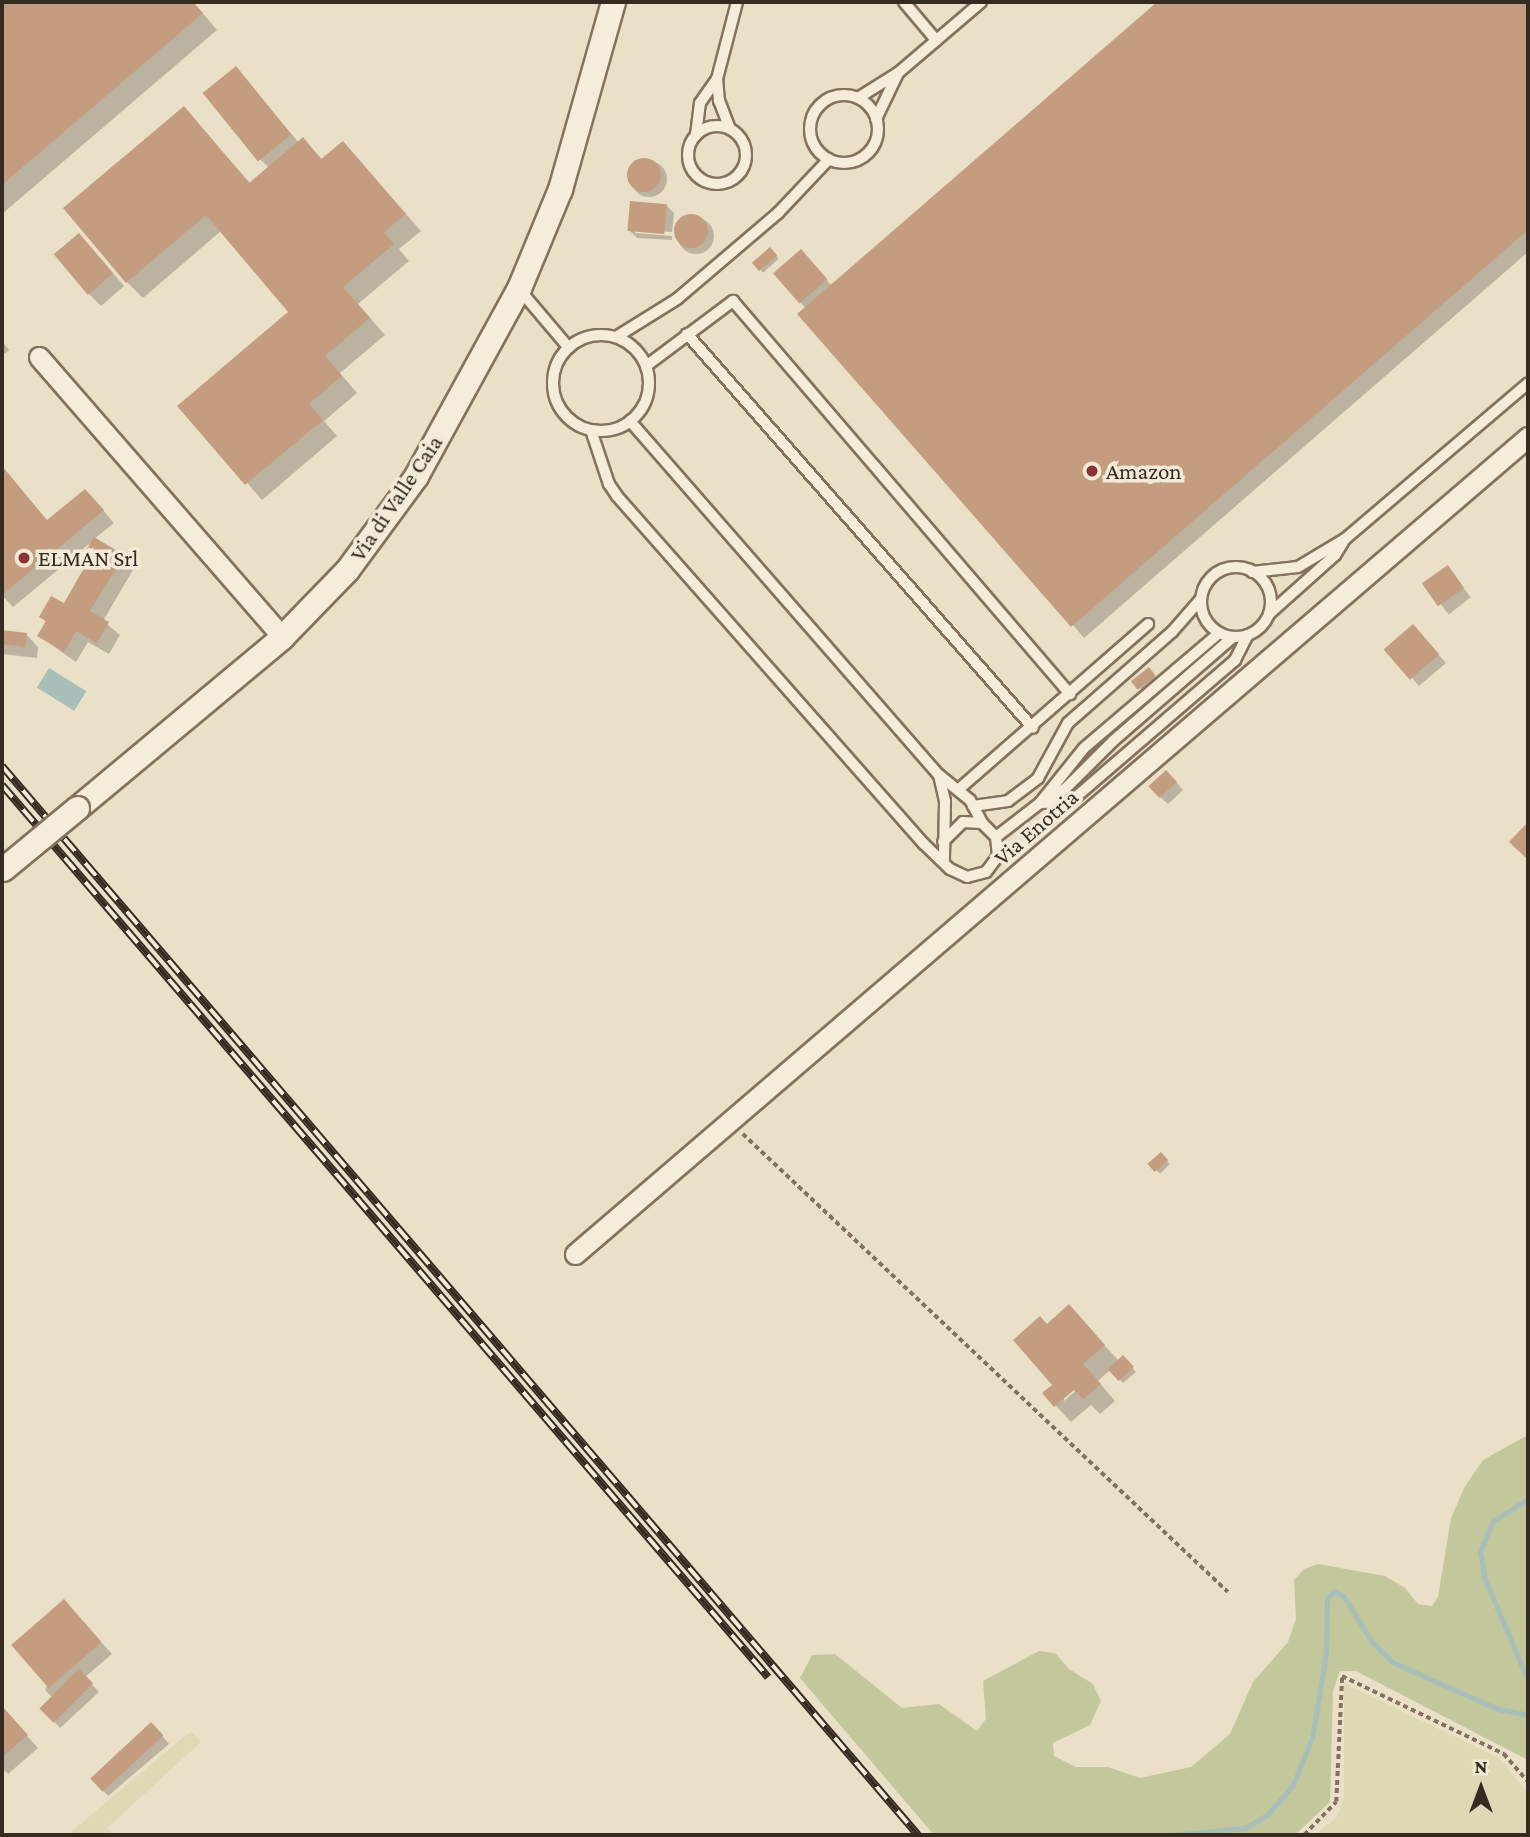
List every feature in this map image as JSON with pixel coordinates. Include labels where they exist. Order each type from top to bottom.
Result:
[{"type":"street","name":"Via di Valle Caia","points":[[2,869],[282,637],[347,570],[416,476],[519,288],[560,189],[613,2]]},
{"type":"street","points":[[39,357],[282,637]]},
{"type":"street","name":"Via Enotria","points":[[575,1254],[1528,437]]},
{"type":"lane","points":[[717,79],[700,103],[696,135],[688,152],[691,170],[704,182],[723,184],[739,176],[747,159],[743,141],[730,129],[719,101],[717,79],[737,2]]},
{"type":"lane","points":[[904,2],[936,40]]},
{"type":"lane","points":[[858,98],[898,73],[981,2]]},
{"type":"lane","points":[[876,119],[858,98],[839,95],[815,110],[811,138],[829,159],[848,162],[866,154],[876,138],[876,119],[898,73]]},
{"type":"lane","points":[[696,135],[712,126],[730,129]]},
{"type":"lane","points":[[616,337],[677,299],[784,208],[829,159]]},
{"type":"lane","points":[[519,288],[569,348]]},
{"type":"lane","points":[[646,366],[687,334],[697,331],[733,301],[1070,694]]},
{"type":"lane","points":[[687,334],[1033,728]]},
{"type":"lane","points":[[593,336],[616,337],[636,349],[646,366],[648,393],[631,421],[609,431],[591,430],[566,417],[555,397],[554,374],[569,348],[593,336]]},
{"type":"lane","points":[[973,806],[1008,801],[1038,778],[1068,723],[1172,632],[1200,600],[1207,582],[1223,570],[1252,572],[1298,567],[1345,539],[1528,383]]},
{"type":"lane","points":[[591,430],[608,484],[617,496],[924,844],[958,874],[977,877],[998,856],[996,837],[982,823],[973,806],[959,789],[939,775],[631,421]]},
{"type":"lane","points":[[1040,803],[1070,802],[1235,660],[1248,635],[1335,555],[1345,539]]},
{"type":"lane","points":[[1252,572],[1270,595],[1269,614]]},
{"type":"lane","points":[[1200,600],[1205,620],[1219,634],[1233,637],[1248,635]]},
{"type":"lane","points":[[959,789],[1033,728],[1148,624]]},
{"type":"lane","points":[[1040,803],[1084,748],[1219,634]]},
{"type":"lane","points":[[996,837],[1040,803],[1065,789],[1113,741],[1233,637]]},
{"type":"lane","points":[[939,775],[945,801],[944,860]]},
{"type":"lane","points":[[943,842],[963,822],[982,823]]},
{"type":"path","points":[[730,1121],[1228,1592]]},
{"type":"path","points":[[1304,1835],[1336,1802],[1342,1676],[1504,1754],[1528,1782]]},
{"type":"shaded area","points":[[1344,1683],[1499,1758],[1528,1793],[1528,1835],[1314,1835],[1337,1817],[1344,1796]]},
{"type":"shaded area","points":[[191,1731],[201,1742],[107,1828],[113,1835],[67,1835]]},
{"type":"green space","points":[[1528,1435],[1528,1760],[1356,1671],[1340,1671],[1333,1691],[1330,1802],[1295,1835],[934,1835],[800,1678],[812,1655],[835,1654],[902,1708],[939,1704],[977,1731],[986,1719],[983,1681],[1039,1651],[1055,1653],[1069,1669],[1093,1684],[1101,1701],[1090,1725],[1053,1743],[1054,1756],[1076,1767],[1108,1767],[1140,1778],[1191,1767],[1230,1734],[1253,1682],[1288,1642],[1296,1619],[1294,1580],[1304,1569],[1318,1564],[1385,1576],[1405,1588],[1418,1604],[1432,1606],[1438,1597],[1451,1518],[1464,1488],[1483,1460]]},
{"type":"water","points":[[49,668],[86,691],[74,711],[37,688]]},
{"type":"building","points":[[2,2],[193,2],[203,13],[2,185]]},
{"type":"building","name":"Amazon","points":[[1157,2],[1528,2],[1528,230],[1071,627],[797,314]]},
{"type":"building","points":[[236,66],[291,134],[258,161],[203,93]]},
{"type":"building","points":[[184,106],[249,183],[303,137],[321,159],[343,141],[406,214],[384,232],[394,244],[343,287],[370,318],[325,356],[342,376],[309,404],[323,420],[245,485],[177,406],[288,312],[206,215],[126,283],[63,208]]},
{"type":"building","points":[[644,158],[656,163],[661,175],[656,187],[644,192],[632,187],[627,175],[632,163]]},
{"type":"building","points":[[630,201],[667,204],[664,234],[627,231]]},
{"type":"building","points":[[691,214],[703,219],[708,231],[703,243],[691,248],[679,243],[674,231],[679,219]]},
{"type":"building","points":[[79,233],[113,274],[88,295],[54,254]]},
{"type":"building","points":[[770,247],[777,255],[759,271],[752,263]]},
{"type":"building","points":[[801,249],[827,279],[799,303],[773,273]]},
{"type":"building","name":"ELMAN Srl","points":[[2,466],[47,520],[85,489],[104,510],[2,595]]},
{"type":"building","points":[[94,537],[124,555],[90,611],[109,622],[97,643],[76,631],[64,652],[37,636],[46,621],[39,617],[51,596],[64,603],[88,561],[82,557]]},
{"type":"building","points":[[1448,565],[1464,588],[1438,606],[1422,583]]},
{"type":"building","points":[[1413,624],[1439,654],[1410,680],[1384,650]]},
{"type":"building","points":[[2,630],[27,633],[25,647],[2,644]]},
{"type":"building","points":[[1149,667],[1156,676],[1138,690],[1131,681]]},
{"type":"building","points":[[1166,770],[1177,782],[1159,798],[1148,786]]},
{"type":"building","points":[[1528,822],[1528,856],[1526,858],[1509,842]]},
{"type":"building","points":[[1161,1152],[1168,1160],[1155,1172],[1147,1164]]},
{"type":"building","points":[[1069,1304],[1105,1345],[1083,1364],[1101,1384],[1083,1399],[1074,1390],[1054,1407],[1042,1393],[1052,1385],[1013,1340],[1040,1316],[1047,1324]]},
{"type":"building","points":[[1123,1355],[1134,1367],[1119,1381],[1108,1369]]},
{"type":"building","points":[[64,1599],[101,1642],[49,1688],[11,1645]]},
{"type":"building","points":[[79,1669],[93,1683],[54,1723],[39,1709]]},
{"type":"building","points":[[2,1706],[28,1735],[2,1757]]},
{"type":"building","points":[[151,1722],[163,1735],[103,1792],[90,1779]]},
{"type":"waterway","points":[[1528,1499],[1493,1521],[1480,1551],[1485,1579],[1528,1681]]},
{"type":"waterway","points":[[1172,1835],[1245,1828],[1267,1815],[1293,1785],[1312,1738],[1326,1653],[1327,1599],[1334,1591],[1344,1597],[1372,1642],[1394,1663],[1498,1709],[1528,1715]]},
{"type":"railway","points":[[2,766],[918,1835]]},
{"type":"railway","points":[[2,785],[768,1677]]},
{"type":"place","name":"Amazon","points":[[1092,471]]},
{"type":"place","name":"ELMAN Srl","points":[[24,558]]}]
